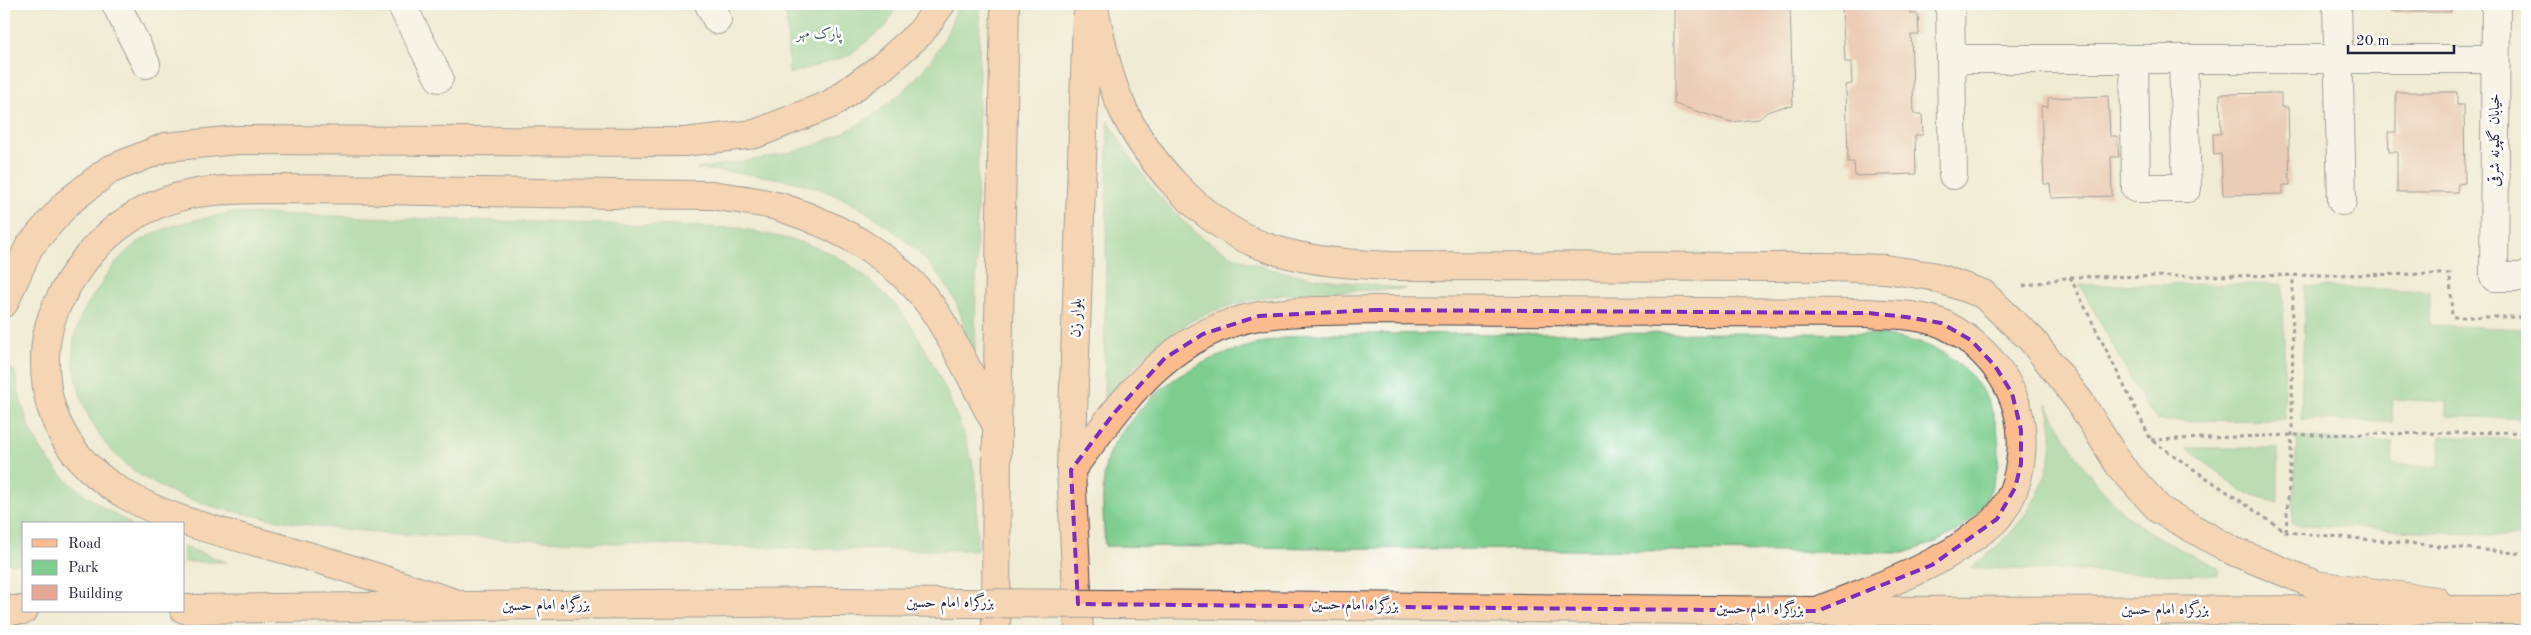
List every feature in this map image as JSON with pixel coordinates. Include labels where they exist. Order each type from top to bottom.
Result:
[{"type":"main road","points":[[4,303],[28,247],[67,203],[109,170],[166,147],[237,140],[684,142],[755,134],[831,104],[882,67],[921,32],[941,4]]},
{"type":"main road","points":[[996,631],[997,426],[1005,4]]},
{"type":"main road","name":"بلوار زن","points":[[1079,631],[1072,470],[1087,4]]},
{"type":"main road","points":[[1093,4],[1113,85],[1133,128],[1162,171],[1191,200],[1228,229],[1273,250],[1331,263],[1390,266],[1885,269],[1932,276],[1983,294],[2032,340],[2080,402],[2120,466],[2160,510],[2234,551],[2316,585],[2494,609]]},
{"type":"main road","points":[[182,522],[154,511],[122,493],[93,471],[69,444],[50,404],[44,368],[46,339],[54,311],[70,280],[90,251],[110,232],[130,217],[166,201],[189,194],[231,190],[308,188],[712,195],[778,207],[829,226],[863,244],[899,271],[936,314],[997,426]]},
{"type":"main road","points":[[1072,470],[1115,412],[1165,358],[1203,334],[1226,324],[1259,316],[1297,312],[1373,310],[1868,313],[1906,317],[1941,324],[1971,340],[1995,366],[2012,393],[2021,430],[2021,464],[2015,488],[1997,519],[1963,546],[1932,565],[1817,611]]},
{"type":"main road","points":[[185,523],[288,550],[469,607]]},
{"type":"main road","name":"بزرگراه امام حسین","points":[[185,609],[833,602],[1817,611],[2527,610]]},
{"type":"main road","points":[[4,610],[22,610]]},
{"type":"street","points":[[116,4],[146,64]]},
{"type":"street","points":[[401,4],[439,78]]},
{"type":"street","points":[[1950,4],[1953,175]]},
{"type":"street","points":[[2337,4],[2342,201]]},
{"type":"street","name":"خیابان گلپونه شرقی","points":[[2496,4],[2494,277],[2527,276]]},
{"type":"street","points":[[1952,59],[2495,59]]},
{"type":"street","points":[[2134,59],[2136,188],[2187,188],[2184,59]]},
{"type":"path","points":[[1983,294],[2070,277],[2450,274],[2452,317],[2527,317]]},
{"type":"path","points":[[2286,532],[2292,434],[2293,276]]},
{"type":"path","points":[[2070,277],[2150,440],[2286,532],[2527,554]]},
{"type":"path","points":[[2150,440],[2292,434],[2527,432]]},
{"type":"highlighted area","points":[[1373,310],[1868,313],[1906,317],[1941,323],[1971,340],[1995,366],[2012,393],[2021,430],[2021,464],[2015,488],[1997,519],[1932,565],[1817,611],[1078,604],[1071,470],[1115,412],[1165,358],[1203,334],[1259,316]]},
{"type":"green space","name":"پارک مهر","points":[[786,4],[897,4],[887,25],[848,56],[789,74]]},
{"type":"green space","points":[[959,4],[980,4],[975,352],[969,352],[961,315],[952,294],[938,274],[900,236],[879,220],[834,195],[799,183],[756,175],[697,169],[788,153],[834,137],[857,126],[897,97],[931,60],[944,39]]},
{"type":"green space","points":[[1108,121],[1135,163],[1166,203],[1203,238],[1224,251],[1248,262],[1286,272],[1405,289],[1316,292],[1287,295],[1257,299],[1201,316],[1165,338],[1138,363],[1104,401]]},
{"type":"green space","points":[[229,213],[739,228],[791,240],[829,253],[866,277],[897,307],[913,329],[935,368],[955,411],[974,470],[977,498],[977,550],[701,546],[470,538],[371,532],[338,529],[231,511],[210,506],[169,491],[149,481],[117,456],[103,441],[92,423],[83,404],[77,382],[73,355],[75,334],[91,299],[112,267],[131,247],[166,228]]},
{"type":"green space","points":[[2283,284],[2285,420],[2159,421],[2145,405],[2080,285]]},
{"type":"green space","points":[[2305,286],[2430,291],[2430,325],[2527,329],[2525,419],[2447,416],[2447,402],[2393,399],[2392,422],[2301,419]]},
{"type":"green space","points":[[1306,334],[1865,334],[1913,341],[1928,346],[1951,358],[1971,376],[1985,396],[1995,419],[1999,444],[1997,469],[1989,493],[1968,523],[1951,535],[1903,553],[1105,546],[1104,473],[1108,457],[1116,440],[1149,400],[1167,384],[1209,360],[1232,351],[1255,344]]},
{"type":"green space","points":[[9,368],[15,371],[28,424],[51,463],[85,495],[128,522],[22,522],[22,563],[4,563],[5,370]]},
{"type":"green space","points":[[2047,403],[2065,437],[2086,470],[2111,500],[2150,532],[2218,567],[2218,575],[1971,568],[2014,528],[2036,497],[2044,480],[2052,441]]},
{"type":"green space","points":[[2441,436],[2527,440],[2523,537],[2292,524],[2297,437],[2393,443],[2392,464],[2439,467]]},
{"type":"green space","points":[[2186,448],[2278,448],[2278,503],[2244,492]]},
{"type":"green space","points":[[185,547],[227,562],[185,562]]},
{"type":"building","points":[[1674,4],[1790,4],[1793,106],[1767,112],[1759,119],[1731,122],[1674,104]]},
{"type":"building","points":[[1842,4],[1910,4],[1910,14],[1918,14],[1919,35],[1911,35],[1914,114],[1922,114],[1923,135],[1915,135],[1916,174],[1855,176],[1854,162],[1848,162],[1846,85],[1852,84],[1851,62],[1845,62]]},
{"type":"building","points":[[2390,4],[2451,4],[2451,12],[2391,12]]},
{"type":"building","points":[[2396,92],[2457,92],[2457,105],[2464,105],[2465,183],[2458,184],[2457,192],[2397,192],[2397,152],[2389,152],[2388,132],[2396,132]]},
{"type":"building","points":[[2281,93],[2281,107],[2288,107],[2290,185],[2283,185],[2283,194],[2223,195],[2221,154],[2214,155],[2213,134],[2221,134],[2220,94]]},
{"type":"building","points":[[2108,96],[2110,136],[2117,136],[2119,157],[2111,157],[2112,196],[2051,198],[2050,184],[2044,184],[2041,106],[2048,107],[2048,98]]}]
